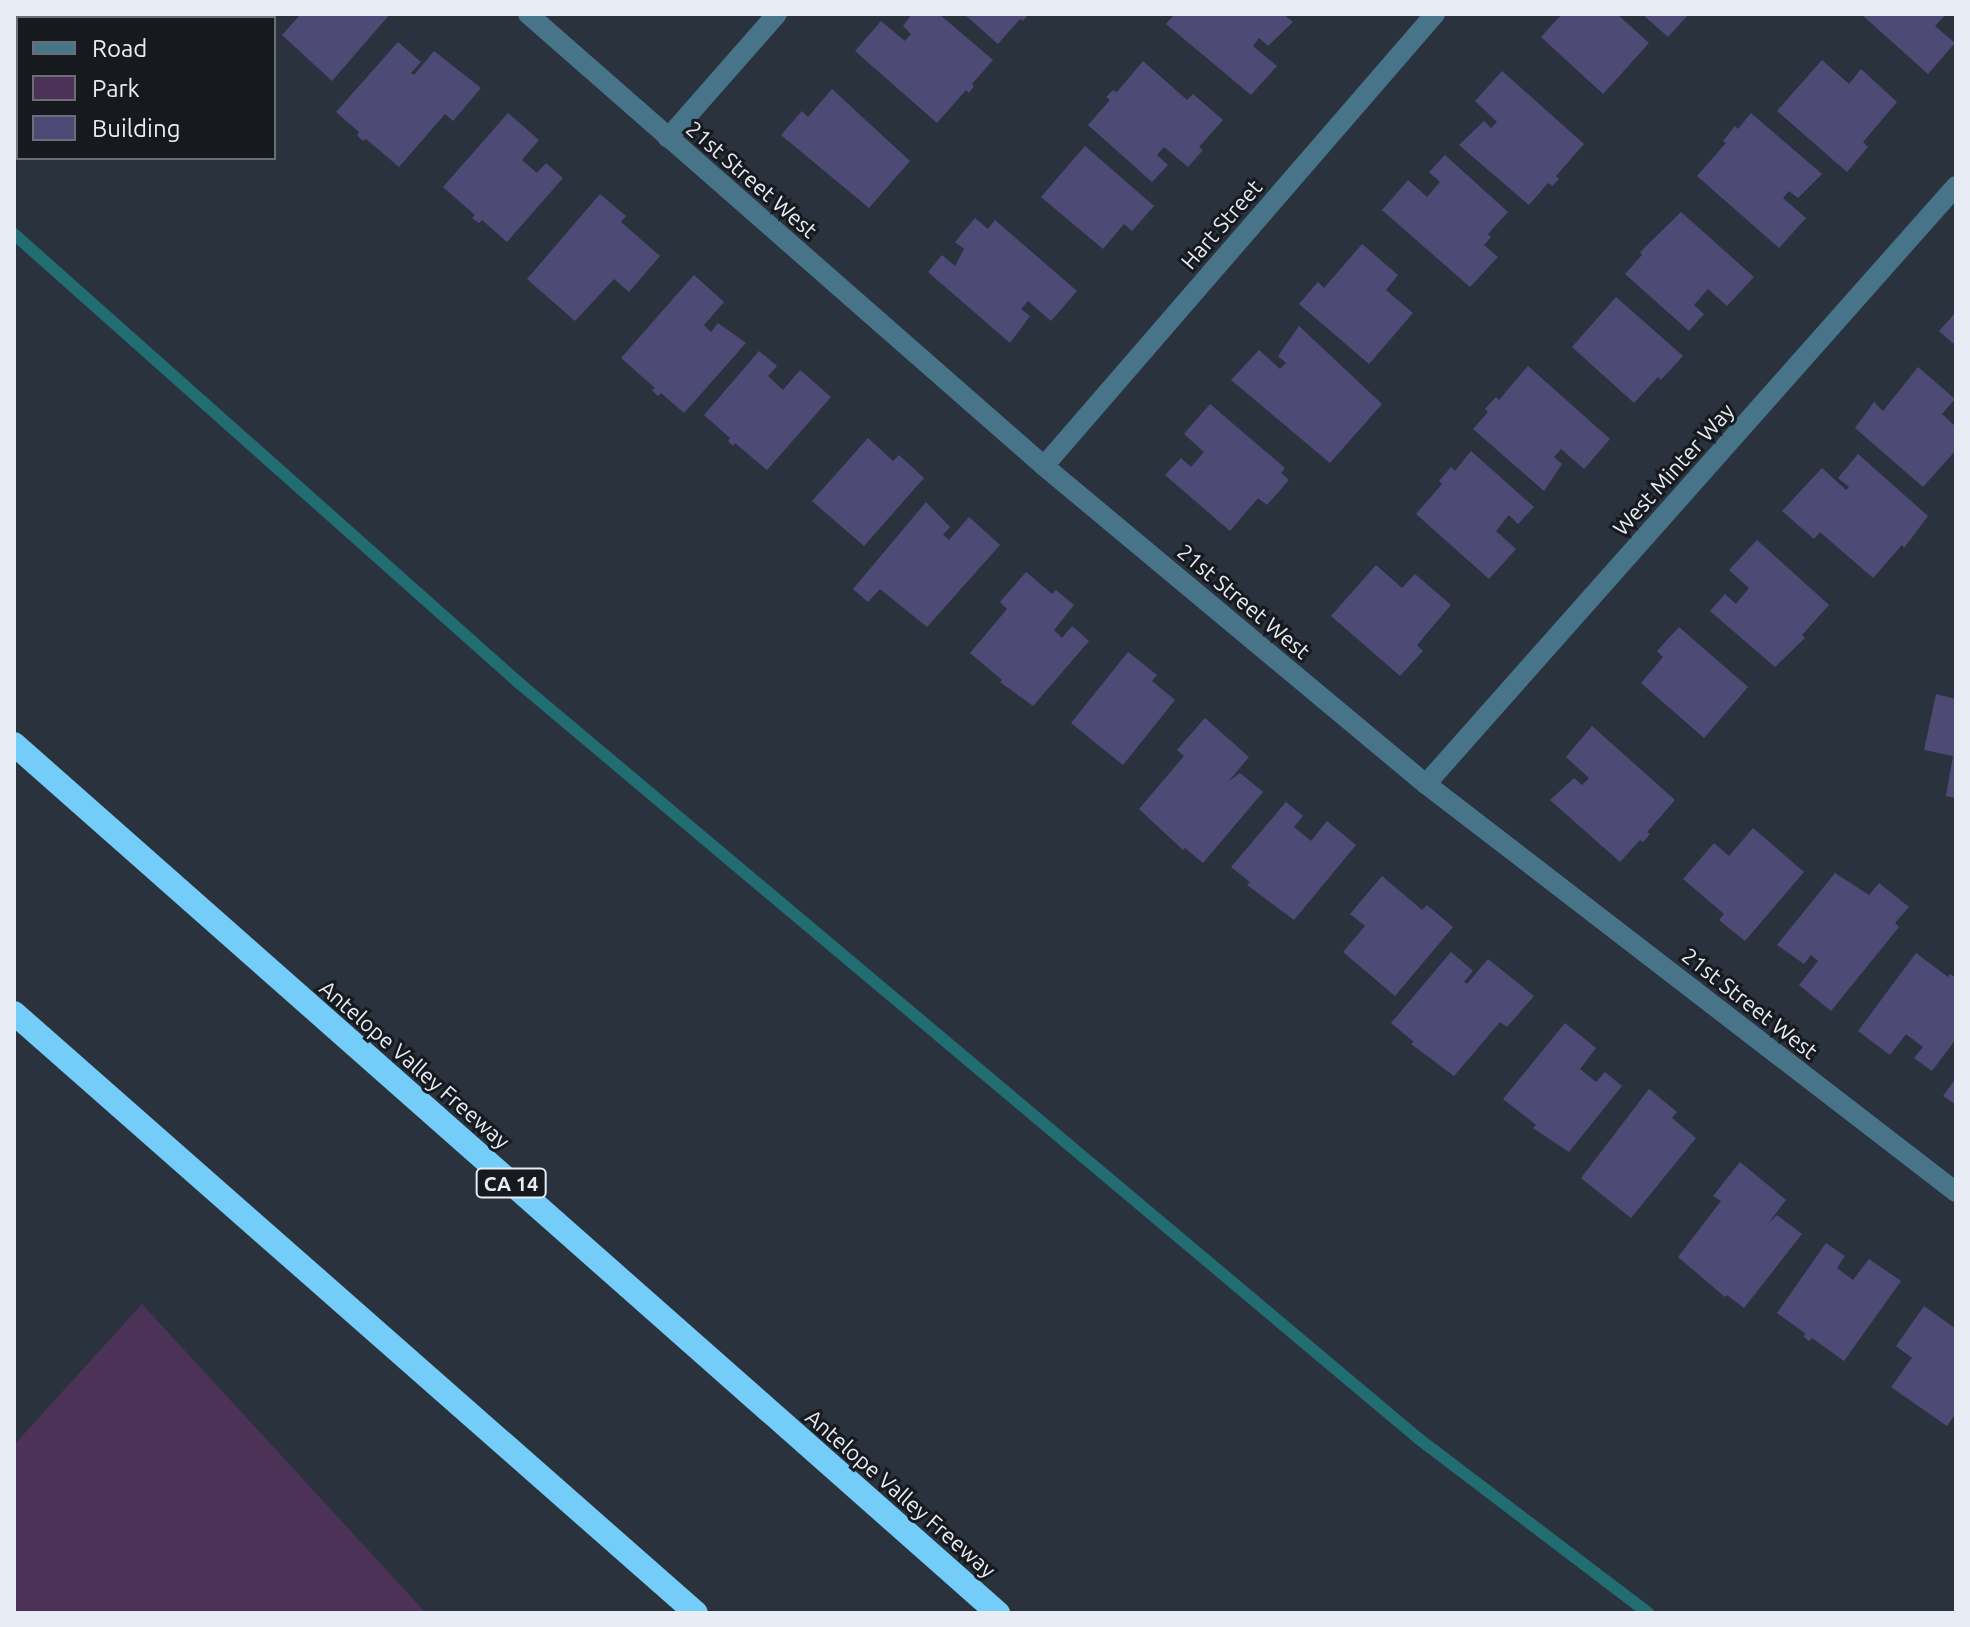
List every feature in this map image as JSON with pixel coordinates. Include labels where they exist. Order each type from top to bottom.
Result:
[{"type":"highway","name":"Antelope Valley Freeway","points":[[14,744],[998,1613]]},
{"type":"highway","points":[[14,1013],[696,1613]]},
{"type":"street","name":"21st Street West","points":[[528,14],[1044,466],[1426,784],[1956,1192]]},
{"type":"street","points":[[668,138],[777,14]]},
{"type":"street","name":"Hart Street","points":[[1044,466],[1435,14]]},
{"type":"street","name":"West Minter Way","points":[[1426,784],[1956,186]]},
{"type":"green space","points":[[142,1304],[426,1613],[14,1613],[14,1445]]},
{"type":"building","points":[[301,14],[390,14],[332,81],[282,35]]},
{"type":"building","points":[[907,14],[939,14],[993,60],[972,84],[974,86],[969,93],[966,90],[937,123],[855,51],[881,21],[905,41],[911,34],[903,26],[910,17]]},
{"type":"building","points":[[964,14],[1029,14],[1023,21],[1020,19],[998,44]]},
{"type":"building","points":[[1175,14],[1283,14],[1293,22],[1268,46],[1259,38],[1253,46],[1277,66],[1251,95],[1166,24]]},
{"type":"building","points":[[1562,14],[1617,14],[1649,43],[1603,94],[1541,37]]},
{"type":"building","points":[[1642,14],[1689,14],[1668,37]]},
{"type":"building","points":[[1861,14],[1946,14],[1935,26],[1955,43],[1928,74]]},
{"type":"building","points":[[398,42],[421,62],[411,73],[414,75],[434,51],[481,88],[453,121],[445,114],[399,167],[366,139],[363,141],[357,135],[359,132],[336,112]]},
{"type":"building","points":[[1822,60],[1849,84],[1861,69],[1897,102],[1863,142],[1868,147],[1847,172],[1777,111]]},
{"type":"building","points":[[1143,61],[1187,100],[1193,94],[1223,120],[1199,147],[1203,150],[1188,167],[1164,147],[1157,155],[1168,165],[1152,182],[1088,125],[1110,100],[1106,97],[1113,90],[1117,92]]},
{"type":"building","points":[[1502,71],[1584,144],[1556,176],[1559,179],[1552,186],[1548,183],[1529,205],[1459,145],[1484,121],[1491,128],[1497,122],[1475,101]]},
{"type":"building","points":[[832,89],[910,161],[869,208],[781,135],[802,111],[808,117]]},
{"type":"building","points":[[508,113],[539,140],[522,160],[537,173],[546,163],[563,178],[507,242],[482,220],[479,223],[472,218],[475,215],[443,187]]},
{"type":"building","points":[[1751,113],[1822,174],[1798,198],[1789,191],[1783,198],[1806,218],[1779,248],[1697,176],[1726,143],[1723,141],[1735,126],[1738,129]]},
{"type":"building","points":[[1085,146],[1154,206],[1132,231],[1124,224],[1103,249],[1041,197]]},
{"type":"building","points":[[1445,155],[1508,212],[1488,234],[1491,237],[1484,245],[1498,257],[1470,287],[1382,210],[1408,180],[1427,197],[1440,182],[1429,172]]},
{"type":"building","points":[[600,194],[626,216],[621,222],[660,256],[629,292],[614,279],[575,321],[527,279]]},
{"type":"building","points":[[1681,212],[1754,277],[1727,306],[1708,289],[1694,305],[1704,314],[1689,331],[1625,274],[1642,255],[1640,252]]},
{"type":"building","points":[[975,218],[988,229],[995,220],[1077,291],[1051,321],[1028,301],[1021,309],[1030,316],[1010,343],[928,272],[942,255],[955,266],[964,249],[955,242]]},
{"type":"building","points":[[1362,244],[1398,275],[1386,290],[1413,313],[1369,364],[1299,304],[1318,282],[1324,288]]},
{"type":"building","points":[[694,275],[724,302],[704,325],[711,332],[718,323],[746,343],[684,413],[661,393],[658,396],[652,390],[655,388],[621,358]]},
{"type":"building","points":[[1616,297],[1683,356],[1634,403],[1572,347]]},
{"type":"building","points":[[1956,312],[1956,346],[1939,331]]},
{"type":"building","points":[[1299,326],[1382,404],[1330,463],[1231,380],[1259,350],[1280,369],[1286,363],[1278,356]]},
{"type":"building","points":[[759,351],[777,366],[768,376],[783,390],[800,370],[831,397],[767,470],[735,443],[733,446],[728,441],[730,438],[704,415]]},
{"type":"building","points":[[1528,366],[1610,439],[1584,469],[1561,449],[1554,457],[1562,464],[1544,491],[1473,429],[1488,412],[1485,409],[1496,397],[1499,400]]},
{"type":"building","points":[[1918,367],[1955,399],[1942,414],[1956,427],[1956,450],[1923,487],[1855,428],[1874,402],[1883,411]]},
{"type":"building","points":[[1210,404],[1285,468],[1281,473],[1289,480],[1267,505],[1258,498],[1230,531],[1165,475],[1181,458],[1191,467],[1204,452],[1184,434]]},
{"type":"building","points":[[868,438],[893,461],[899,455],[924,478],[864,546],[812,501]]},
{"type":"building","points":[[1471,451],[1534,507],[1518,524],[1509,515],[1496,531],[1516,549],[1489,579],[1416,514],[1442,484],[1439,481],[1451,467],[1455,471]]},
{"type":"building","points":[[1858,454],[1928,516],[1904,548],[1902,545],[1873,578],[1820,532],[1814,539],[1782,511],[1822,468],[1846,490],[1849,487],[1838,478]]},
{"type":"building","points":[[926,502],[950,527],[943,535],[949,540],[969,517],[1000,545],[927,627],[880,589],[868,602],[853,589]]},
{"type":"building","points":[[1757,540],[1829,605],[1802,635],[1805,638],[1775,667],[1710,611],[1725,594],[1736,604],[1749,588],[1729,570]]},
{"type":"building","points":[[1376,565],[1402,588],[1415,574],[1451,605],[1417,645],[1423,651],[1400,676],[1331,616]]},
{"type":"building","points":[[1026,572],[1052,594],[1056,590],[1074,605],[1054,630],[1062,638],[1072,626],[1089,641],[1033,706],[1000,682],[1002,680],[970,653],[1007,609],[1000,602]]},
{"type":"building","points":[[1679,627],[1748,687],[1704,738],[1641,683],[1663,657],[1657,651]]},
{"type":"building","points":[[1128,652],[1157,675],[1152,681],[1175,700],[1123,765],[1071,723]]},
{"type":"building","points":[[1936,694],[1956,699],[1956,798],[1946,796],[1953,756],[1924,750]]},
{"type":"building","points":[[1205,718],[1249,757],[1228,782],[1240,773],[1263,792],[1203,863],[1185,848],[1183,850],[1139,809],[1184,756],[1177,750]]},
{"type":"building","points":[[1592,726],[1675,800],[1647,832],[1650,834],[1643,842],[1640,840],[1620,862],[1550,800],[1574,778],[1582,785],[1589,778],[1566,757]]},
{"type":"building","points":[[1286,802],[1303,816],[1294,827],[1311,841],[1327,821],[1356,845],[1294,920],[1247,885],[1250,882],[1231,867]]},
{"type":"building","points":[[1753,828],[1804,872],[1745,941],[1719,920],[1724,914],[1683,879],[1714,843],[1729,856]]},
{"type":"building","points":[[1835,873],[1869,895],[1879,883],[1909,907],[1895,923],[1899,927],[1831,1011],[1799,985],[1818,961],[1811,955],[1804,964],[1777,945]]},
{"type":"building","points":[[1382,876],[1422,910],[1427,905],[1453,927],[1395,996],[1343,952],[1365,926],[1350,914]]},
{"type":"building","points":[[1451,952],[1473,971],[1464,982],[1467,984],[1488,959],[1534,996],[1507,1027],[1500,1022],[1454,1076],[1411,1044],[1414,1042],[1391,1023]]},
{"type":"building","points":[[1916,953],[1948,977],[1950,974],[1956,978],[1956,1039],[1932,1071],[1914,1058],[1923,1047],[1906,1034],[1890,1055],[1858,1031]]},
{"type":"building","points":[[1565,1023],[1596,1048],[1580,1069],[1596,1082],[1605,1072],[1622,1086],[1569,1152],[1533,1128],[1536,1125],[1503,1099]]},
{"type":"building","points":[[1956,1078],[1956,1105],[1943,1096]]},
{"type":"building","points":[[1649,1089],[1677,1112],[1672,1118],[1696,1138],[1631,1218],[1581,1178]]},
{"type":"building","points":[[1740,1162],[1786,1200],[1767,1225],[1777,1215],[1802,1234],[1744,1308],[1727,1295],[1725,1297],[1678,1257],[1721,1201],[1713,1196]]},
{"type":"building","points":[[1826,1243],[1845,1256],[1837,1268],[1853,1280],[1869,1259],[1901,1281],[1844,1361],[1812,1338],[1809,1341],[1803,1336],[1806,1334],[1777,1313]]},
{"type":"building","points":[[1924,1306],[1956,1329],[1956,1413],[1947,1426],[1891,1387],[1912,1358],[1896,1346]]},
{"type":"waterway","points":[[14,234],[519,683],[1419,1439],[1648,1613]]}]
